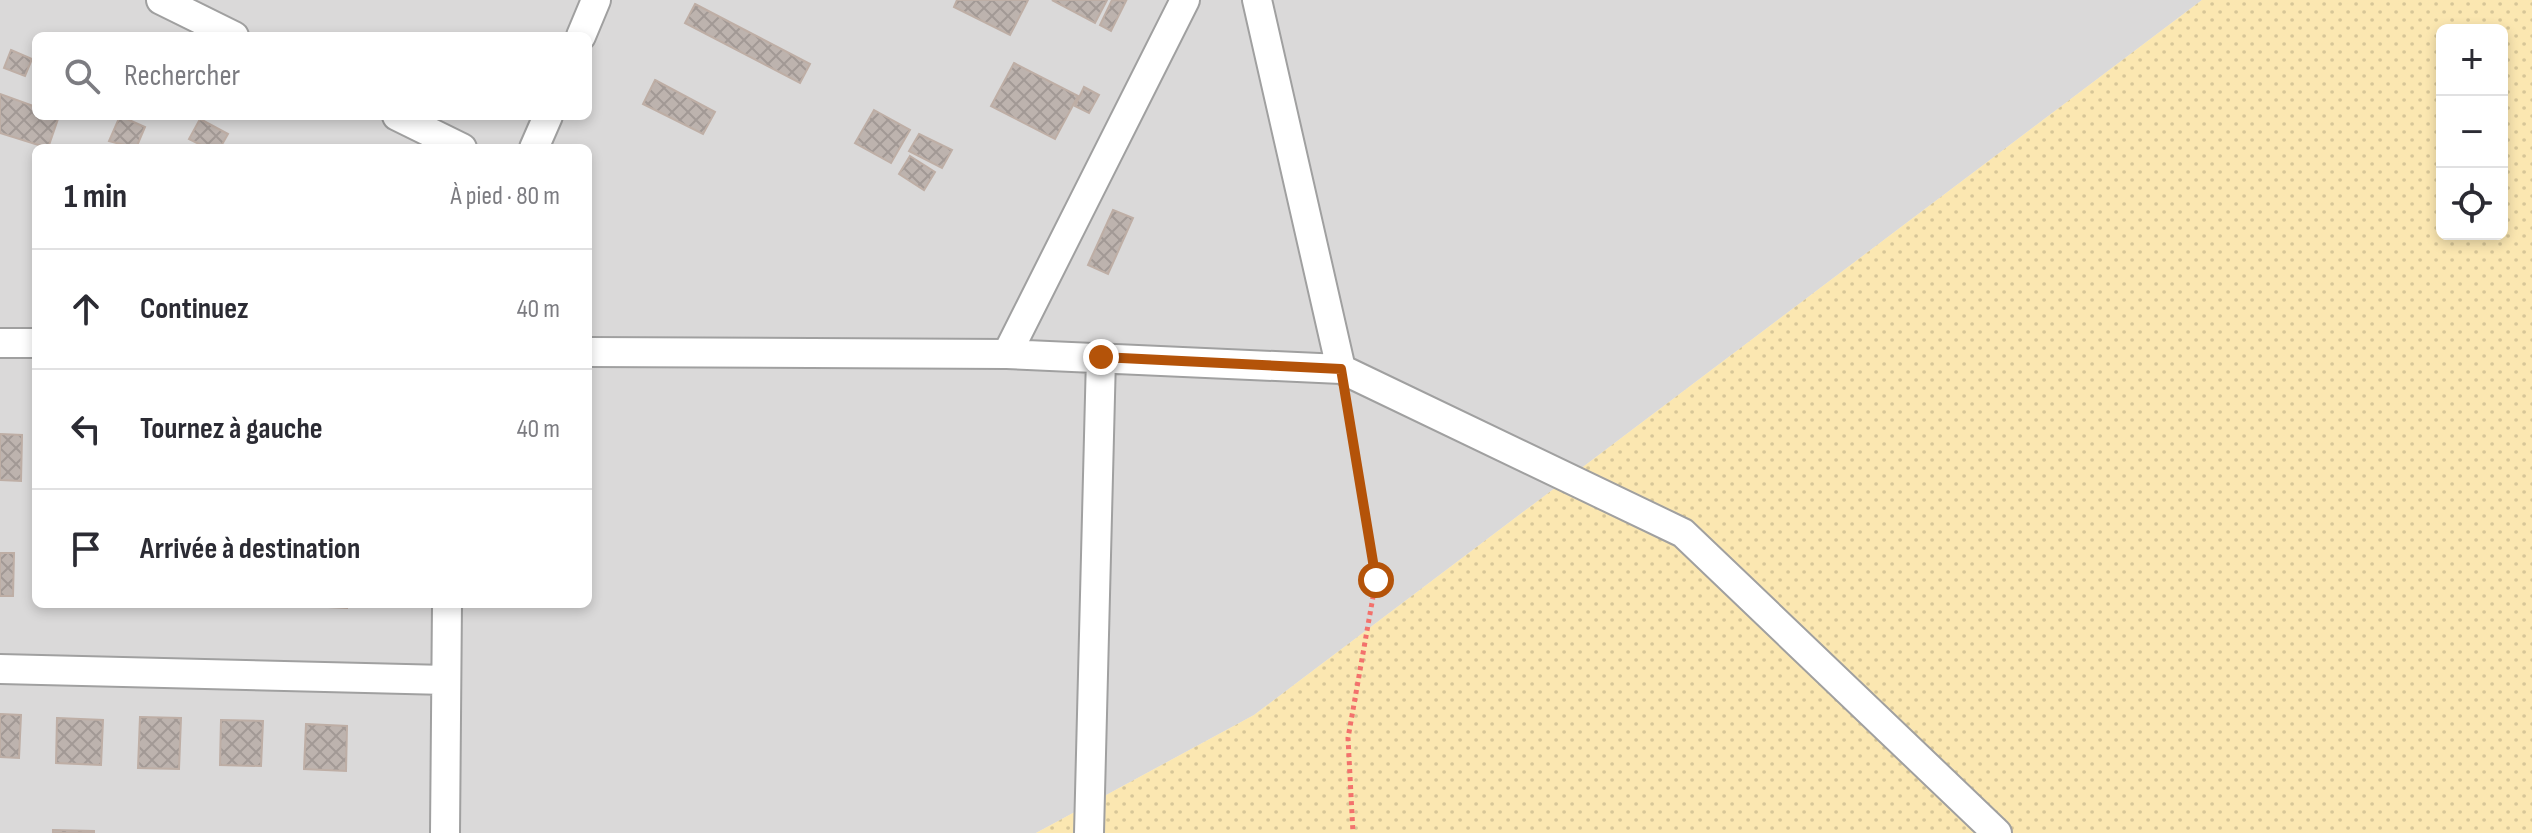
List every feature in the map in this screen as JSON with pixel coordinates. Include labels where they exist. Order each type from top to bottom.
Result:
[{"type":"street","points":[[161,0],[226,32]]},
{"type":"street","points":[[583,32],[596,0]]},
{"type":"street","points":[[1007,354],[1185,0]]},
{"type":"street","points":[[1257,0],[1341,369]]},
{"type":"street","points":[[405,120],[454,144]]},
{"type":"street","points":[[536,144],[546,120]]},
{"type":"street","points":[[0,343],[32,343]]},
{"type":"street","points":[[592,352],[1007,354],[1341,369],[1683,533],[1997,833]]},
{"type":"street","points":[[1089,833],[1101,357]]},
{"type":"street","points":[[445,833],[447,608]]},
{"type":"street","points":[[0,669],[446,680]]},
{"type":"path","points":[[1341,369],[1376,580],[1348,738],[1353,833]]},
{"type":"shaded area","points":[[0,0],[2202,0],[1254,715],[1036,833],[0,833]]},
{"type":"sand","points":[[2202,0],[2532,0],[2532,833],[1036,833],[1254,715]]},
{"type":"building","points":[[957,0],[1028,0],[1010,35],[954,7]]},
{"type":"building","points":[[1052,0],[1107,0],[1095,23]]},
{"type":"building","points":[[1112,0],[1126,1],[1111,31],[1100,25]]},
{"type":"building","points":[[695,4],[810,64],[800,83],[685,23]]},
{"type":"building","points":[[11,50],[32,59],[25,76],[4,68]]},
{"type":"building","points":[[1014,63],[1078,96],[1055,139],[991,106]]},
{"type":"building","points":[[655,80],[715,112],[703,134],[643,104]]},
{"type":"building","points":[[1084,87],[1099,95],[1089,113],[1075,106]]},
{"type":"building","points":[[0,94],[32,106],[32,120],[58,120],[49,144],[35,144],[0,133]]},
{"type":"building","points":[[874,110],[910,130],[891,163],[855,143]]},
{"type":"building","points":[[118,120],[129,120],[145,127],[138,144],[109,141]]},
{"type":"building","points":[[199,120],[228,134],[222,144],[199,144],[189,139]]},
{"type":"building","points":[[919,134],[952,150],[942,168],[909,151]]},
{"type":"building","points":[[910,156],[935,172],[924,190],[899,174]]},
{"type":"building","points":[[1113,210],[1133,218],[1108,274],[1088,265]]},
{"type":"building","points":[[0,434],[22,435],[21,481],[0,480]]},
{"type":"building","points":[[0,553],[14,553],[13,596],[0,596]]},
{"type":"building","points":[[0,714],[21,715],[19,758],[0,757]]},
{"type":"building","points":[[140,717],[181,718],[179,769],[138,768]]},
{"type":"building","points":[[57,718],[103,720],[101,765],[56,763]]},
{"type":"building","points":[[221,720],[263,721],[261,766],[220,765]]},
{"type":"building","points":[[306,724],[347,726],[346,771],[304,769]]},
{"type":"building","points":[[53,830],[94,831],[94,833],[53,833]]},
{"type":"route","points":[[1101,357],[1341,369],[1376,580]]}]
